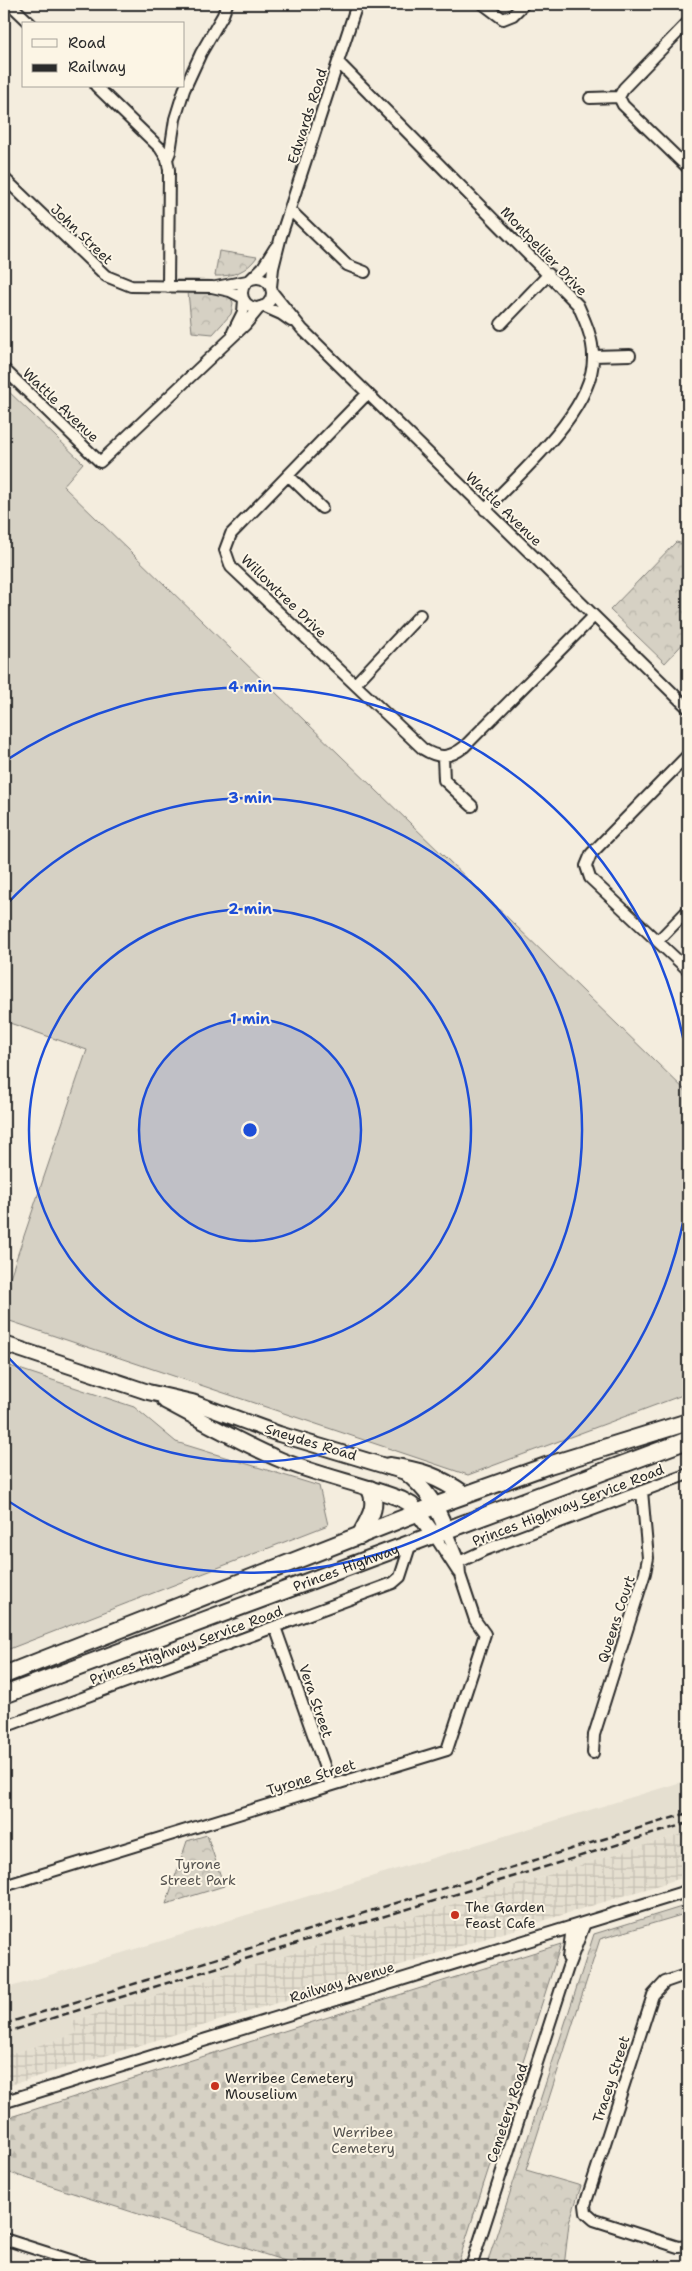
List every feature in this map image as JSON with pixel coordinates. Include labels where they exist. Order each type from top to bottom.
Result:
[{"type":"highway","name":"Princes Highway","points":[[4,1675],[437,1505],[549,1465],[688,1422]]},
{"type":"highway","name":"Princes Highway","points":[[4,1695],[688,1440]]},
{"type":"highway","points":[[389,1466],[440,1478],[465,1496]]},
{"type":"highway","points":[[360,1536],[374,1508],[375,1500],[370,1489]]},
{"type":"main road","name":"Sneydes Road","points":[[4,1344],[148,1392],[192,1402],[279,1434],[405,1472],[417,1482],[437,1505],[440,1533]]},
{"type":"main road","name":"Sneydes Road","points":[[148,1392],[238,1440],[281,1460],[322,1475],[402,1499],[412,1505],[440,1533]]},
{"type":"street","points":[[10,4],[29,22]]},
{"type":"street","points":[[185,88],[227,4]]},
{"type":"street","name":"Edwards Road","points":[[271,289],[273,268],[282,236],[357,4]]},
{"type":"street","points":[[483,4],[503,19],[513,15],[524,4]]},
{"type":"street","points":[[619,97],[624,88],[688,22]]},
{"type":"street","name":"Montpellier Drive","points":[[339,63],[549,274],[578,305],[589,330],[594,356],[590,379],[581,401],[556,435],[486,510]]},
{"type":"street","points":[[98,88],[160,148],[167,159],[169,170],[168,287]]},
{"type":"street","points":[[167,159],[185,88]]},
{"type":"street","points":[[590,98],[619,97]]},
{"type":"street","points":[[619,97],[623,105],[688,168]]},
{"type":"street","name":"John Street","points":[[4,178],[106,276],[131,286],[212,287],[249,280]]},
{"type":"street","points":[[290,210],[347,265],[365,272]]},
{"type":"street","name":"Edwards Road","points":[[249,280],[263,267],[282,236]]},
{"type":"street","points":[[501,324],[549,274]]},
{"type":"street","points":[[260,278],[271,289],[270,301],[261,307],[251,306],[243,299],[242,288],[249,280],[260,278]]},
{"type":"street","name":"John Street","points":[[212,287],[230,291],[243,299]]},
{"type":"street","name":"Wattle Avenue","points":[[271,289],[302,329],[688,708]]},
{"type":"street","name":"Wattle Avenue","points":[[229,339],[243,312],[243,299]]},
{"type":"street","name":"Wattle Avenue","points":[[4,369],[100,462],[246,325],[261,307],[281,314],[302,329]]},
{"type":"street","points":[[594,356],[630,355]]},
{"type":"street","name":"Willowtree Drive","points":[[367,394],[231,534],[226,550],[231,567],[423,749],[433,756],[443,757]]},
{"type":"street","points":[[289,476],[322,508]]},
{"type":"street","points":[[355,684],[420,615]]},
{"type":"street","points":[[472,806],[444,780],[443,757],[453,756],[464,747],[594,616]]},
{"type":"street","points":[[688,755],[591,854],[586,866],[590,878],[688,970]]},
{"type":"street","points":[[658,941],[688,910]]},
{"type":"street","name":"Princes Highway Service Road","points":[[459,1562],[484,1550],[688,1474]]},
{"type":"street","name":"Queens Court","points":[[592,1754],[594,1735],[645,1573],[648,1558],[642,1491]]},
{"type":"street","name":"Tyrone Street","points":[[440,1533],[459,1562],[460,1575]]},
{"type":"street","name":"Tyrone Street","points":[[4,1886],[447,1750],[485,1634],[476,1620],[460,1575],[440,1533]]},
{"type":"street","name":"Princes Highway Service Road","points":[[4,1727],[393,1583],[400,1577],[411,1544]]},
{"type":"street","name":"Vera Street","points":[[275,1627],[331,1785]]},
{"type":"street","name":"Railway Avenue","points":[[4,2102],[688,1891]]},
{"type":"street","name":"Cemetery Road","points":[[471,2267],[568,1967],[585,1923]]},
{"type":"street","name":"Cemetery Road","points":[[568,1967],[572,1927]]},
{"type":"street","name":"Tracey Street","points":[[688,1974],[665,1982],[652,1995],[584,2205],[586,2213],[594,2220],[678,2247],[688,2246]]},
{"type":"street","points":[[4,2239],[86,2266]]},
{"type":"shaded area","points":[[688,1780],[688,1832],[73,2021],[77,2034],[4,2056],[4,1989]]},
{"type":"shaded area","points":[[688,1832],[688,1876],[4,2087],[4,2056],[76,2034],[73,2021]]},
{"type":"green space","points":[[219,251],[257,257],[249,266],[239,272],[215,276]]},
{"type":"green space","points":[[188,292],[219,292],[230,296],[233,303],[231,314],[213,334],[192,332]]},
{"type":"green space","points":[[4,387],[83,463],[63,486],[688,1093],[688,1393],[468,1475],[4,1319],[4,1295],[87,1050],[4,1021]]},
{"type":"green space","points":[[676,542],[688,545],[688,638],[665,663],[610,610]]},
{"type":"green space","points":[[4,1364],[134,1407],[176,1442],[319,1486],[328,1525],[4,1651]]},
{"type":"green space","name":"Tyrone Street Park","points":[[207,1835],[224,1886],[166,1904],[187,1841]]},
{"type":"green space","points":[[688,1905],[688,1913],[600,1939],[526,2170],[581,2186],[569,2223],[564,2267],[486,2267],[594,1934]]},
{"type":"green space","name":"Werribee Cemetery","points":[[561,1944],[457,2267],[304,2267],[4,2171],[4,2119]]},
{"type":"railway","points":[[4,2024],[688,1813]]},
{"type":"railway","points":[[4,2033],[688,1823]]},
{"type":"place","name":"The Garden Feast Cafe","points":[[455,1915]]},
{"type":"place","name":"Werribee Cemetery Mouselium","points":[[215,2086]]}]
